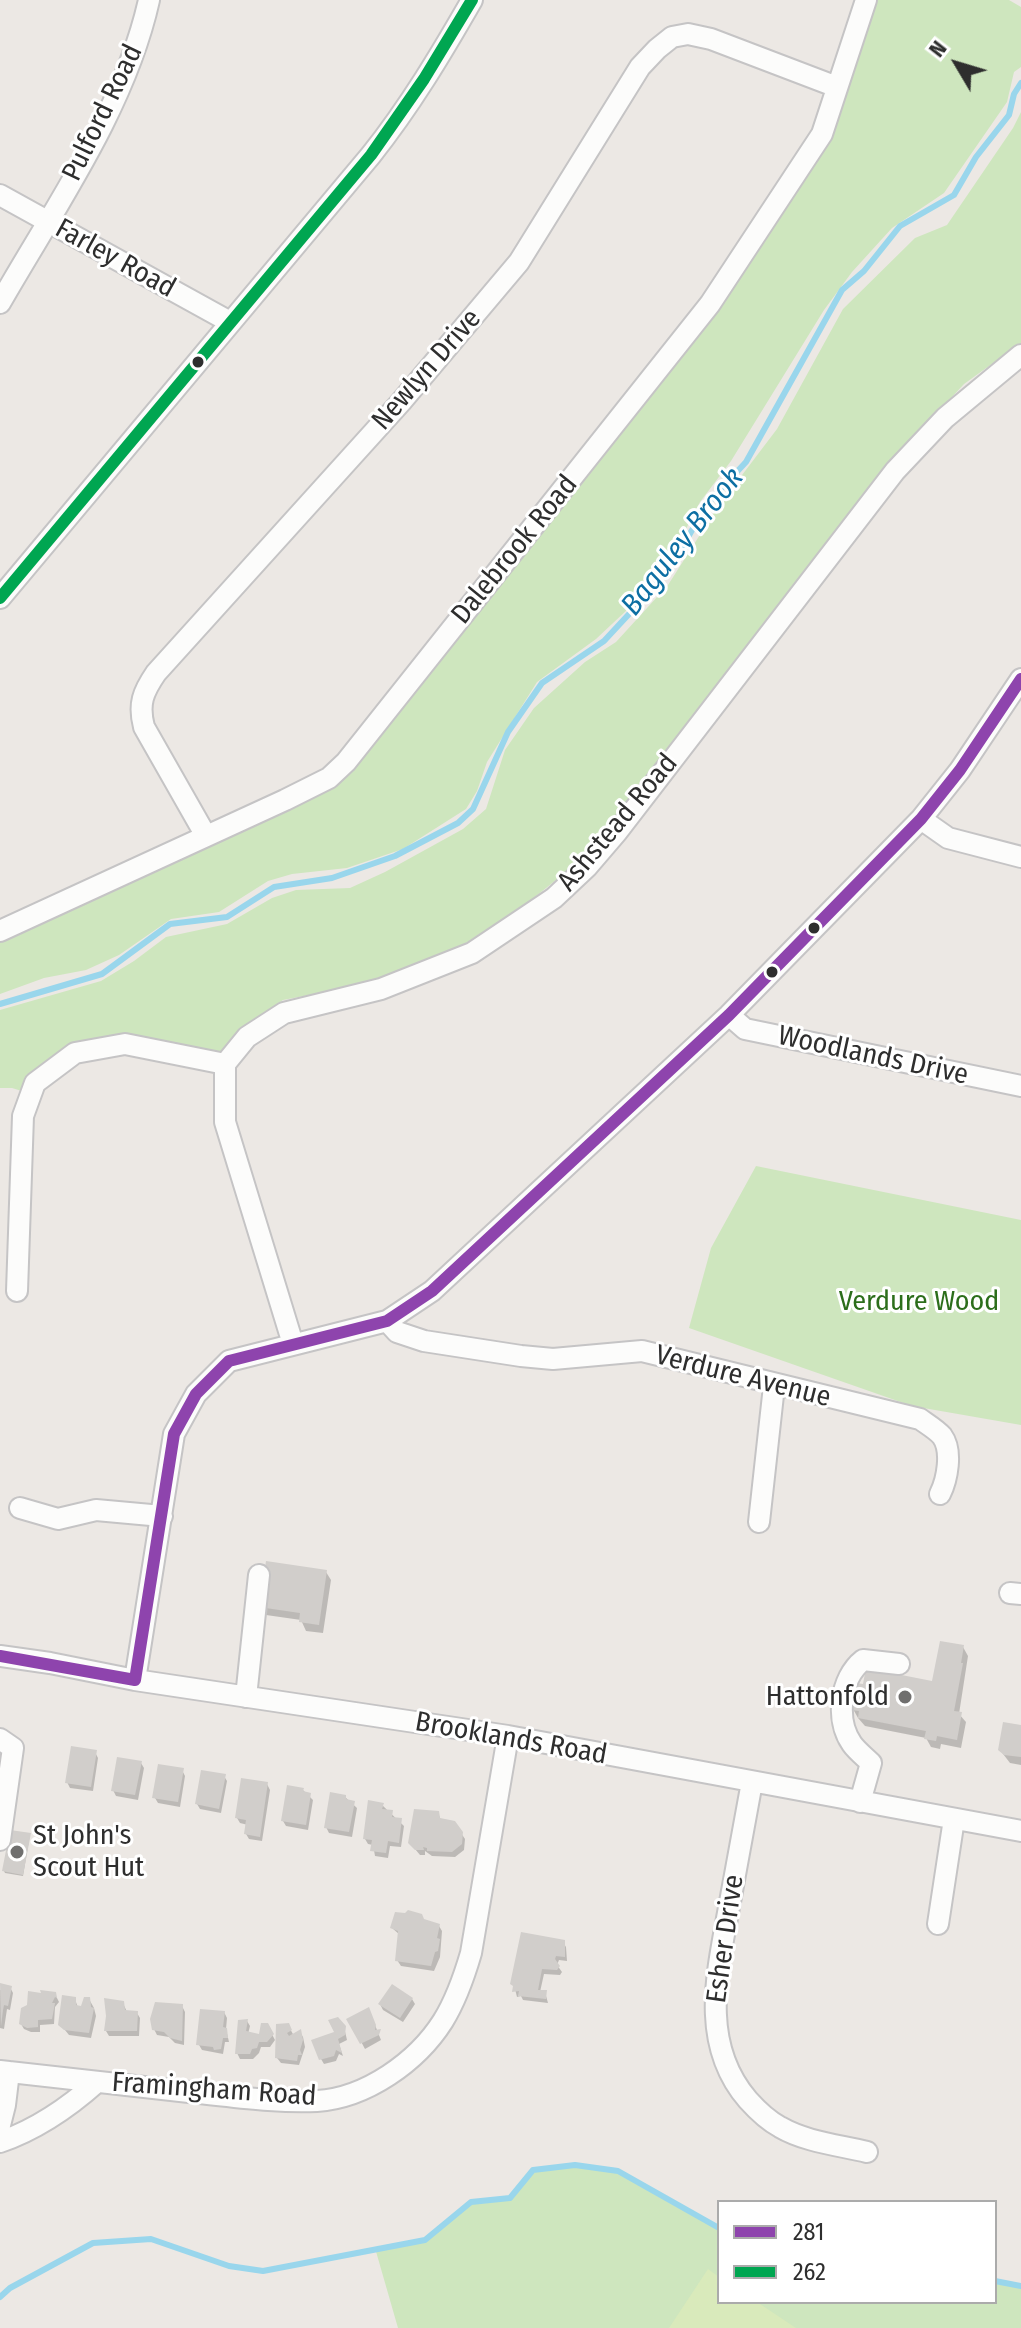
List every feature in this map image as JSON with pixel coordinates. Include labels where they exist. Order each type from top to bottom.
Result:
[{"type":"street","name":"Pulford Road","points":[[0,303],[122,85],[141,38],[149,0]]},
{"type":"street","points":[[0,598],[403,114],[472,0]]},
{"type":"street","name":"Dalebrook Road","points":[[0,931],[329,778],[346,762],[710,304],[822,134],[866,0]]},
{"type":"street","name":"Newlyn Drive","points":[[206,836],[144,727],[140,712],[146,687],[401,402],[519,262],[640,67],[672,37],[688,34],[711,39],[837,87]]},
{"type":"street","name":"Farley Road","points":[[0,195],[230,322]]},
{"type":"street","name":"Ashstead Road","points":[[225,1064],[247,1037],[284,1013],[381,989],[472,953],[554,898],[587,867],[617,832],[895,471],[945,418],[1021,355]]},
{"type":"street","points":[[135,1680],[174,1434],[196,1394],[229,1361],[387,1321],[432,1291],[729,1015],[921,819],[960,770],[1021,679]]},
{"type":"street","points":[[921,819],[948,838],[1021,857]]},
{"type":"street","name":"Woodlands Drive","points":[[729,1015],[745,1029],[1021,1086]]},
{"type":"street","points":[[17,1291],[23,1116],[35,1083],[75,1053],[125,1044],[225,1064],[225,1122],[293,1344]]},
{"type":"street","name":"Verdure Avenue","points":[[387,1321],[397,1332],[424,1341],[553,1359],[642,1351],[774,1386],[920,1419],[943,1437],[948,1455],[946,1483],[940,1494]]},
{"type":"street","points":[[759,1522],[774,1386]]},
{"type":"street","points":[[20,1508],[58,1519],[96,1510],[162,1516]]},
{"type":"street","points":[[246,1697],[259,1575]]},
{"type":"street","name":"Brooklands Road","points":[[0,1656],[135,1680],[508,1736],[1021,1831]]},
{"type":"street","points":[[860,1802],[871,1763],[853,1745],[843,1720],[842,1707],[849,1677],[863,1660],[899,1664]]},
{"type":"street","name":"Framingham Road","points":[[4,2072],[268,2100],[319,2101],[351,2093],[376,2082],[414,2056],[442,2022],[461,1985],[471,1953],[508,1736]]},
{"type":"street","points":[[0,1739],[13,1748],[0,1840]]},
{"type":"street","name":"Esher Drive","points":[[752,1782],[717,1973],[714,2007],[720,2048],[732,2079],[767,2119],[787,2131],[808,2138],[867,2152]]},
{"type":"street","points":[[938,1924],[954,1819]]},
{"type":"street","points":[[0,2125],[4,2072]]},
{"type":"street","points":[[0,2142],[63,2109],[97,2082]]},
{"type":"green space","points":[[875,0],[1009,0],[1021,7],[1021,67],[1014,72],[1007,102],[944,193],[892,228],[852,272],[824,310],[731,461],[700,502],[674,552],[628,609],[596,639],[537,682],[487,762],[477,791],[466,809],[403,849],[347,868],[292,874],[268,881],[219,912],[171,919],[119,955],[86,970],[44,978],[0,994],[0,940],[339,782],[652,388],[809,168]]},
{"type":"green space","points":[[1021,112],[1021,343],[964,384],[888,466],[628,804],[577,863],[525,905],[458,948],[346,988],[283,1000],[242,1029],[222,1058],[117,1037],[25,1092],[0,1088],[0,1010],[101,981],[166,937],[227,924],[272,898],[296,890],[350,888],[463,829],[486,809],[505,750],[534,708],[585,662],[616,642],[668,585],[717,508],[777,429],[843,309],[915,238],[947,225]]},
{"type":"green space","name":"Verdure Wood","points":[[756,1166],[1021,1220],[1021,1425],[912,1406],[689,1328],[711,1248]]},
{"type":"green space","points":[[575,2165],[618,2171],[717,2227],[717,2304],[997,2304],[997,2281],[1021,2284],[1021,2328],[398,2328],[375,2248],[425,2240],[471,2202],[510,2198],[533,2170]]},
{"type":"green space","points":[[708,2269],[717,2276],[717,2304],[760,2304],[796,2328],[669,2328]]},
{"type":"building","points":[[266,1561],[327,1570],[319,1625],[299,1622],[300,1613],[259,1607]]},
{"type":"building","name":"Hattonfold","points":[[940,1641],[964,1645],[954,1711],[962,1712],[957,1740],[937,1736],[936,1741],[924,1739],[926,1731],[858,1718],[859,1711],[851,1710],[856,1683],[863,1684],[866,1668],[932,1681]]},
{"type":"building","points":[[1003,1722],[1021,1725],[1021,1757],[1004,1755],[998,1750]]},
{"type":"building","points":[[71,1746],[97,1750],[91,1787],[65,1783]]},
{"type":"building","points":[[117,1757],[142,1761],[135,1795],[111,1791]]},
{"type":"building","points":[[158,1764],[184,1768],[178,1802],[152,1798]]},
{"type":"building","points":[[201,1770],[226,1774],[219,1809],[195,1804]]},
{"type":"building","points":[[241,1778],[268,1782],[260,1837],[244,1834],[246,1820],[235,1818]]},
{"type":"building","points":[[287,1785],[304,1788],[303,1791],[311,1793],[306,1825],[281,1821]]},
{"type":"building","points":[[330,1792],[346,1795],[346,1799],[355,1801],[349,1832],[324,1828]]},
{"type":"building","points":[[368,1800],[384,1803],[382,1809],[393,1810],[392,1817],[402,1818],[399,1843],[388,1841],[386,1853],[370,1851],[372,1840],[363,1839]]},
{"type":"building","points":[[414,1809],[439,1811],[440,1818],[455,1821],[463,1832],[462,1844],[452,1852],[427,1851],[423,1847],[424,1850],[415,1850],[408,1843]]},
{"type":"building","name":"St John's Scout Hut","points":[[10,1830],[31,1833],[23,1875],[2,1871]]},
{"type":"building","points":[[408,1910],[440,1924],[438,1951],[431,1966],[395,1961],[398,1931],[390,1928],[395,1912],[405,1913]]},
{"type":"building","points":[[521,1932],[565,1940],[565,1957],[556,1956],[555,1959],[560,1966],[557,1970],[542,1969],[538,1990],[547,1990],[546,1999],[518,1996],[519,1991],[512,1992],[513,1986],[510,1984]]},
{"type":"building","points":[[0,1983],[12,1986],[8,2006],[4,2005],[1,2026]]},
{"type":"building","points":[[392,1984],[413,1998],[400,2018],[378,2004]]},
{"type":"building","points":[[40,1990],[56,1992],[52,2019],[38,2020],[38,2027],[27,2028],[19,2024],[21,2008],[27,2005],[28,1991],[41,1993]]},
{"type":"building","points":[[62,1995],[76,1997],[76,2005],[81,2006],[84,1997],[90,1997],[91,2007],[94,2008],[89,2033],[64,2030],[58,2025]]},
{"type":"building","points":[[104,1998],[124,2001],[125,2010],[138,2011],[137,2031],[104,2031]]},
{"type":"building","points":[[155,2002],[183,2004],[182,2041],[152,2030],[150,2019]]},
{"type":"building","points":[[369,2007],[375,2030],[381,2029],[379,2035],[360,2044],[346,2019]]},
{"type":"building","points":[[200,2009],[225,2011],[223,2027],[227,2028],[228,2038],[223,2038],[221,2049],[196,2045]]},
{"type":"building","points":[[338,2017],[346,2026],[345,2035],[338,2039],[342,2053],[336,2050],[334,2056],[319,2060],[311,2040],[334,2032],[328,2020]]},
{"type":"building","points":[[248,2019],[246,2031],[259,2034],[261,2023],[268,2023],[274,2034],[267,2042],[259,2042],[250,2054],[235,2054],[238,2020]]},
{"type":"building","points":[[289,2023],[292,2030],[287,2033],[289,2036],[301,2029],[302,2055],[298,2055],[297,2061],[275,2058],[276,2024]]},
{"type":"waterway","name":"Baguley Brook","points":[[0,1004],[102,974],[170,924],[227,917],[274,887],[332,878],[395,856],[458,823],[473,809],[508,732],[542,683],[604,641],[668,572],[707,504],[746,462],[842,290],[864,271],[900,226],[954,195],[976,157],[1009,115],[1014,94],[1021,83]]},
{"type":"waterway","points":[[0,2297],[10,2288],[93,2243],[151,2239],[229,2266],[263,2271],[425,2240],[471,2202],[510,2198],[533,2170],[575,2165],[618,2171],[717,2227]]},
{"type":"waterway","points":[[997,2281],[1021,2286]]},
{"type":"transit line","name":"262","points":[[0,598],[371,155],[424,79],[472,0]]},
{"type":"transit line","name":"281","points":[[135,1680],[174,1434],[196,1394],[229,1361],[387,1321],[432,1291],[729,1015],[921,819],[960,770],[1021,679]]},
{"type":"transit line","name":"281","points":[[0,1656],[135,1680]]},
{"type":"place","name":"Hattonfold","points":[[905,1697]]},
{"type":"place","name":"St John's Scout Hut","points":[[17,1852]]}]
